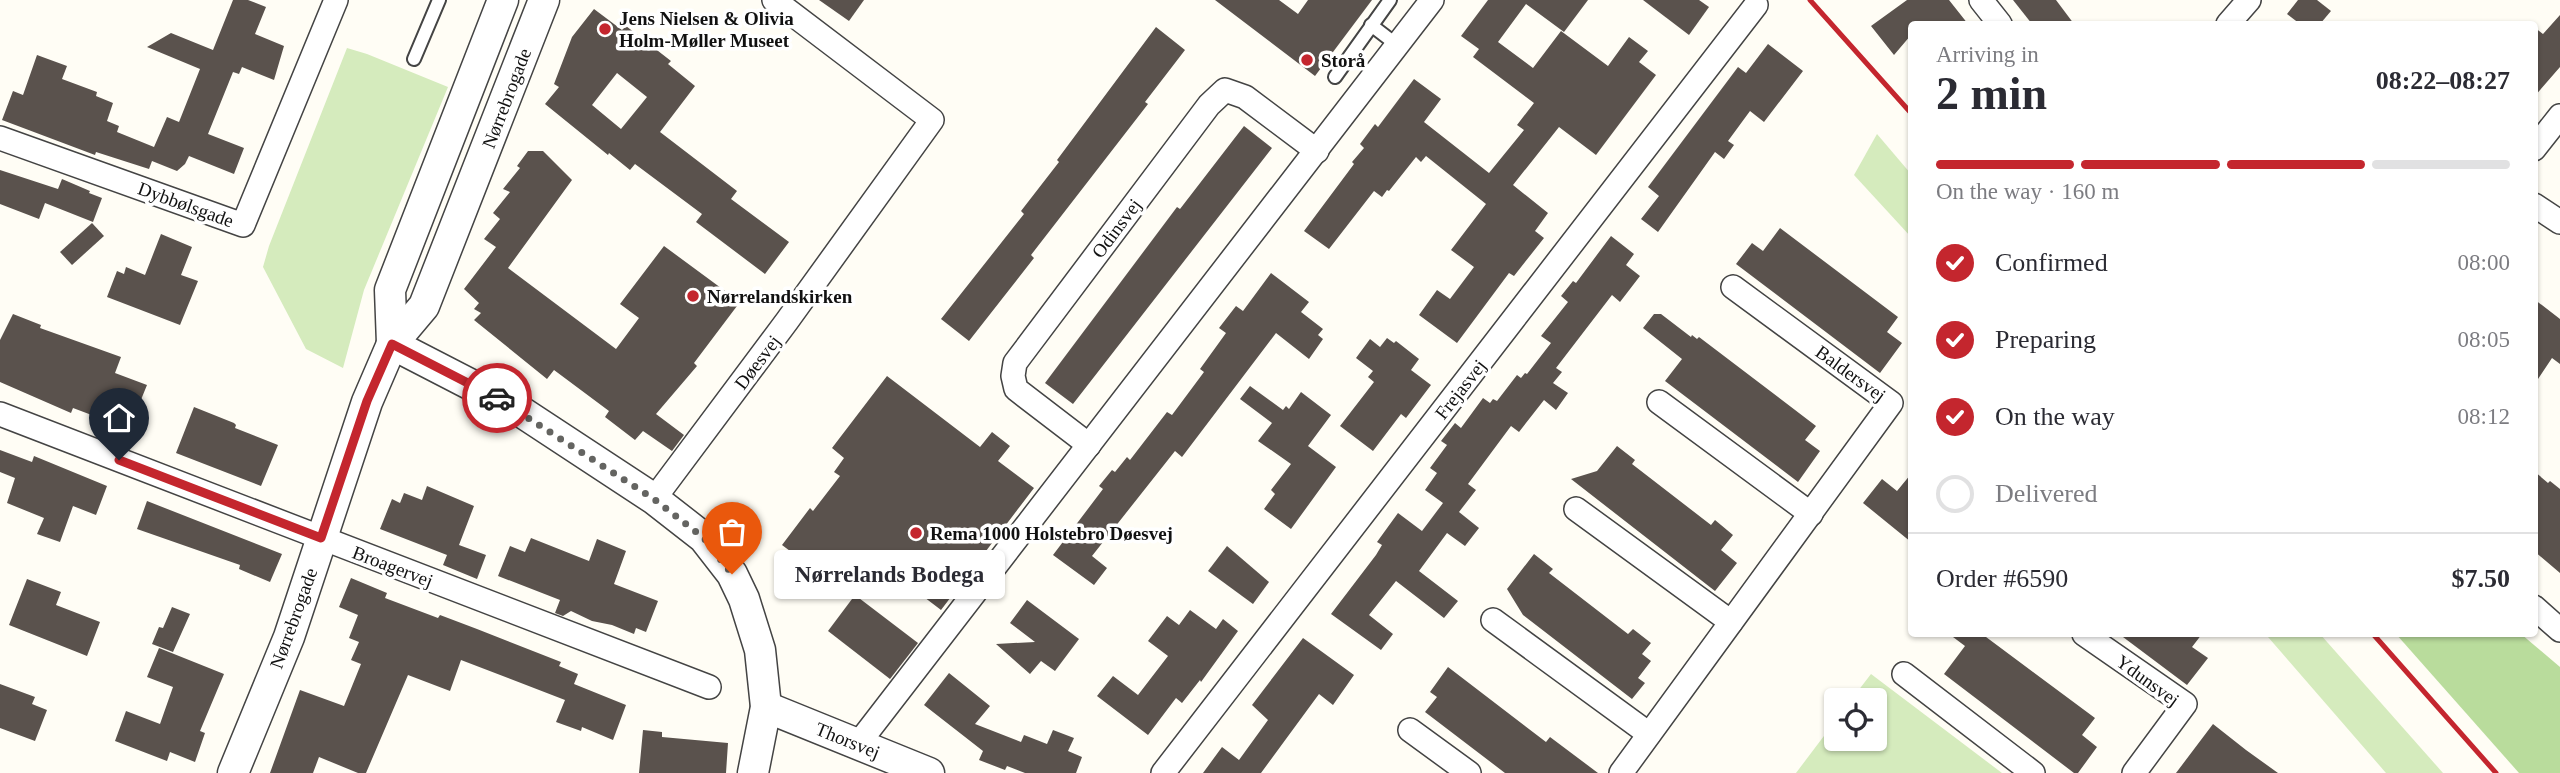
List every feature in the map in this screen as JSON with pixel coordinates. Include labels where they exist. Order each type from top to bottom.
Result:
[{"type":"street","name":"Dybbølsgade","points":[[0,138],[243,225],[336,0]]},
{"type":"street","name":"Nørrebrogade","points":[[392,344],[390,290],[503,0]]},
{"type":"street","name":"Døesvej","points":[[654,499],[932,120],[774,0]]},
{"type":"street","points":[[858,744],[1432,0]]},
{"type":"street","points":[[1982,0],[1998,21]]},
{"type":"street","points":[[2231,21],[2249,0]]},
{"type":"street","name":"Nørrebrogade","points":[[233,773],[289,636],[367,401],[392,344],[424,306],[542,1]]},
{"type":"street","name":"Frejasvej","points":[[1163,773],[1756,5]]},
{"type":"street","name":"Odinsvej","points":[[1089,445],[1016,389],[1013,376],[1015,363],[1209,105],[1225,90],[1245,97],[1317,151]]},
{"type":"street","points":[[2538,144],[2560,116]]},
{"type":"street","points":[[2538,208],[2560,222]]},
{"type":"street","name":"Baldersvej","points":[[1620,773],[1892,403],[1733,287]]},
{"type":"street","points":[[392,344],[514,407],[654,499],[704,538],[732,574],[744,599],[760,650],[766,707],[753,773]]},
{"type":"street","points":[[1659,402],[1811,514]]},
{"type":"street","name":"Broagervej","points":[[0,414],[709,687]]},
{"type":"street","points":[[1576,509],[1731,622]]},
{"type":"street","points":[[2538,611],[2560,630]]},
{"type":"street","points":[[1493,620],[1649,734]]},
{"type":"street","name":"Ydunsvej","points":[[2088,637],[2185,704],[2139,771]]},
{"type":"street","points":[[1904,674],[2033,773]]},
{"type":"street","name":"Thorsvej","points":[[766,707],[929,773]]},
{"type":"street","points":[[1410,730],[1469,773]]},
{"type":"lane","points":[[414,59],[439,0]]},
{"type":"lane","points":[[1335,77],[1390,0]]},
{"type":"lane","points":[[1371,25],[1397,45]]},
{"type":"green space","points":[[347,48],[448,87],[364,290],[343,368],[306,349],[263,267]]},
{"type":"green space","points":[[1877,134],[1908,170],[1908,234],[1854,175]]},
{"type":"green space","points":[[2268,637],[2323,637],[2443,773],[2386,773]]},
{"type":"green space","points":[[2399,637],[2525,637],[2560,667],[2560,773],[2519,773]]},
{"type":"green space","points":[[1871,674],[2002,773],[1796,773],[1824,736],[1824,751],[1887,751],[1887,688],[1860,688]]},
{"type":"building","points":[[233,0],[248,0],[266,7],[255,34],[284,46],[274,80],[242,67],[239,74],[233,72],[208,134],[244,148],[234,174],[189,156],[177,171],[152,161],[149,169],[96,152],[95,155],[2,120],[13,91],[23,95],[37,55],[67,66],[62,79],[97,92],[96,96],[113,103],[107,121],[119,126],[117,132],[154,147],[167,117],[179,122],[200,69],[147,47],[171,33],[213,50]]},
{"type":"building","points":[[819,0],[864,0],[849,21]]},
{"type":"building","points":[[1215,0],[1279,0],[1298,14],[1308,0],[1372,0],[1315,76]]},
{"type":"building","points":[[1488,0],[1588,0],[1564,32],[1526,4],[1498,42],[1533,68],[1561,31],[1608,66],[1629,37],[1648,51],[1639,62],[1656,75],[1596,155],[1559,127],[1513,185],[1548,213],[1535,231],[1544,238],[1514,276],[1509,273],[1457,343],[1419,315],[1437,290],[1450,299],[1474,267],[1451,250],[1486,204],[1426,156],[1421,162],[1416,157],[1382,197],[1374,191],[1329,249],[1304,231],[1354,164],[1352,162],[1364,148],[1360,144],[1375,124],[1378,127],[1414,79],[1441,99],[1424,122],[1489,173],[1524,130],[1517,125],[1534,103],[1473,57],[1479,49],[1461,36]]},
{"type":"building","points":[[1643,0],[1699,0],[1709,7],[1689,35]]},
{"type":"building","points":[[1907,0],[1949,0],[1966,21],[1908,21],[1908,39],[1894,55],[1871,26]]},
{"type":"building","points":[[2013,0],[2056,0],[2072,21],[2030,21]]},
{"type":"building","points":[[2298,0],[2317,0],[2331,11],[2323,21],[2296,21],[2287,14]]},
{"type":"building","points":[[594,9],[622,30],[626,26],[671,61],[668,64],[695,86],[660,132],[737,191],[731,199],[789,242],[765,274],[696,222],[702,214],[635,164],[630,170],[609,153],[608,155],[545,104],[559,87],[554,84],[572,37]],"holes":[[[617,73],[647,97],[621,129],[592,105]]]},
{"type":"building","points":[[2560,15],[2560,67],[2538,92],[2538,30],[2543,34]]},
{"type":"building","points":[[1156,27],[1185,50],[1145,102],[1148,104],[1031,255],[1034,258],[969,341],[941,319],[1024,214],[1021,211],[1059,162],[1057,160]]},
{"type":"building","points":[[1768,44],[1803,71],[1764,122],[1750,111],[1728,141],[1734,145],[1724,159],[1715,152],[1658,232],[1641,219],[1659,196],[1648,187],[1738,67],[1746,73]]},
{"type":"building","points":[[1244,126],[1272,148],[1073,404],[1045,383],[1177,207],[1180,209]]},
{"type":"building","name":"Nørrelandskirken","points":[[528,151],[543,151],[572,180],[508,268],[616,349],[639,318],[620,304],[664,246],[740,302],[694,363],[697,366],[656,414],[684,435],[672,451],[643,431],[635,440],[605,417],[609,411],[554,370],[547,379],[474,320],[481,313],[474,309],[479,303],[464,289],[496,247],[484,239],[500,219],[493,213],[510,192],[503,189],[520,168],[517,166]]},
{"type":"building","points":[[0,170],[58,189],[62,179],[90,191],[89,193],[102,198],[93,222],[45,203],[39,219],[0,204]]},
{"type":"building","points":[[92,223],[104,236],[72,265],[60,252]]},
{"type":"building","points":[[1780,228],[1898,317],[1887,332],[1902,343],[1880,373],[1736,264],[1752,243],[1763,251]]},
{"type":"building","points":[[161,234],[192,247],[181,275],[198,281],[180,325],[107,297],[117,271],[124,274],[126,267],[145,275]]},
{"type":"building","points":[[1611,236],[1634,254],[1626,265],[1640,276],[1620,302],[1612,295],[1556,368],[1562,372],[1553,383],[1568,393],[1556,410],[1544,400],[1519,432],[1511,426],[1468,484],[1476,490],[1459,512],[1479,528],[1465,546],[1447,533],[1419,571],[1458,601],[1444,618],[1396,581],[1369,615],[1393,634],[1381,650],[1331,614],[1376,555],[1382,545],[1377,542],[1398,513],[1422,531],[1443,503],[1425,490],[1437,473],[1430,468],[1447,445],[1441,441],[1455,423],[1461,428],[1483,398],[1490,403],[1493,399],[1497,401],[1517,375],[1521,378],[1527,374],[1551,343],[1541,336],[1568,302],[1561,296],[1573,281],[1576,283]]},
{"type":"building","points":[[1271,273],[1309,302],[1301,312],[1323,329],[1318,335],[1323,339],[1309,359],[1276,333],[1182,457],[1175,451],[1092,556],[1107,568],[1094,585],[1053,555],[1103,489],[1099,486],[1112,470],[1115,472],[1127,457],[1130,460],[1167,412],[1172,415],[1204,372],[1200,369],[1226,333],[1219,328],[1236,306],[1243,311]]},
{"type":"building","points":[[2538,302],[2560,319],[2560,364],[2552,358],[2538,379]]},
{"type":"building","points":[[13,314],[41,325],[40,328],[121,357],[115,373],[147,385],[129,429],[73,408],[71,413],[0,382],[0,340]]},
{"type":"building","points":[[1654,314],[1661,314],[1691,337],[1699,337],[1816,426],[1805,440],[1820,451],[1798,482],[1665,381],[1682,359],[1643,328]]},
{"type":"building","points":[[1387,338],[1394,343],[1396,341],[1419,359],[1411,370],[1431,385],[1406,418],[1401,414],[1373,451],[1340,426],[1374,382],[1368,377],[1373,371],[1356,358],[1370,339],[1380,347]]},
{"type":"building","points":[[887,376],[980,447],[992,432],[1010,446],[998,461],[1034,488],[941,610],[865,552],[838,587],[782,545],[810,508],[813,511],[840,476],[834,472],[844,458],[832,448]]},
{"type":"building","points":[[1250,386],[1283,410],[1286,406],[1289,409],[1301,392],[1331,415],[1308,446],[1336,467],[1291,529],[1264,509],[1275,494],[1271,490],[1291,464],[1258,441],[1272,423],[1240,399]]},
{"type":"building","points":[[194,407],[234,423],[235,428],[278,445],[261,486],[176,453]]},
{"type":"building","points":[[1617,446],[1635,460],[1632,464],[1711,525],[1715,520],[1733,535],[1721,550],[1737,563],[1715,591],[1571,479],[1597,471]]},
{"type":"building","points":[[0,450],[32,462],[34,456],[107,486],[96,515],[73,506],[60,542],[37,534],[44,518],[7,503],[15,478],[0,472]]},
{"type":"building","points":[[2538,474],[2560,489],[2560,573],[2538,554]]},
{"type":"building","points":[[1908,478],[1908,540],[1863,503],[1882,479],[1897,491]]},
{"type":"building","points":[[427,486],[474,506],[459,545],[486,555],[477,579],[443,565],[447,555],[380,529],[392,499],[400,503],[404,493],[422,500]]},
{"type":"building","points":[[147,501],[282,554],[270,582],[239,569],[240,565],[137,529]]},
{"type":"building","points":[[531,538],[589,561],[597,539],[626,551],[614,584],[658,601],[646,632],[636,628],[634,634],[592,621],[571,611],[563,616],[555,613],[560,600],[498,576],[510,546],[525,552]]},
{"type":"building","points":[[1227,546],[1269,582],[1253,604],[1208,571]]},
{"type":"building","points":[[1534,554],[1553,569],[1549,573],[1628,634],[1633,629],[1651,643],[1642,654],[1651,661],[1638,678],[1645,683],[1632,699],[1523,615],[1507,589]]},
{"type":"building","points":[[351,578],[387,593],[385,598],[438,618],[440,615],[561,662],[559,666],[578,674],[574,684],[626,705],[613,740],[582,727],[581,731],[556,722],[565,700],[461,660],[450,691],[408,675],[366,773],[358,773],[319,757],[313,773],[270,773],[300,690],[344,706],[361,664],[351,660],[359,642],[349,638],[358,615],[339,607]]},
{"type":"building","points":[[27,579],[61,592],[56,605],[100,622],[87,656],[9,625]]},
{"type":"building","points":[[855,595],[918,643],[890,679],[828,631]]},
{"type":"building","points":[[1027,600],[1079,639],[1055,671],[1041,661],[1030,674],[996,644],[1035,642],[1010,623]]},
{"type":"building","points":[[172,607],[190,614],[173,652],[152,644]]},
{"type":"building","points":[[1190,610],[1216,629],[1223,619],[1238,631],[1201,682],[1200,680],[1182,703],[1176,698],[1148,735],[1097,696],[1113,676],[1138,695],[1168,656],[1148,641],[1167,616],[1179,625]]},
{"type":"building","points":[[1953,637],[1986,637],[2095,718],[2082,735],[2097,747],[2078,773],[2074,773],[1944,674],[1965,646]]},
{"type":"building","points":[[2123,637],[2200,637],[2192,647],[2208,658],[2187,685]]},
{"type":"building","points":[[1303,638],[1354,675],[1333,705],[1319,694],[1261,773],[1203,773],[1222,747],[1239,760],[1268,720],[1252,705]]},
{"type":"building","points":[[159,648],[224,674],[200,731],[205,733],[195,762],[170,752],[167,761],[115,741],[126,711],[160,724],[173,687],[147,677]]},
{"type":"building","points":[[1448,667],[1546,742],[1550,737],[1598,773],[1505,773],[1425,712],[1437,697],[1430,692]]},
{"type":"building","points":[[949,673],[990,706],[975,724],[1021,742],[1024,735],[1047,744],[1053,730],[1074,738],[1068,751],[1082,757],[1076,773],[1025,773],[1007,766],[1005,770],[979,760],[983,751],[924,705]]},
{"type":"building","points":[[0,684],[35,697],[32,704],[47,710],[35,741],[0,728]]},
{"type":"building","points":[[2213,724],[2246,750],[2278,773],[2176,773]]},
{"type":"building","points":[[643,730],[662,732],[662,737],[728,743],[726,773],[639,773]]},
{"type":"railway","points":[[1810,0],[1908,110]]},
{"type":"railway","points":[[2376,637],[2496,773]]},
{"type":"way so far","points":[[497,398],[654,499],[704,538],[732,574]]},
{"type":"place","name":"Jens Nielsen & Olivia Holm-Møller Museet","points":[[605,29]]},
{"type":"place","name":"Storå","points":[[1307,60]]},
{"type":"place","name":"Nørrelandskirken","points":[[693,296]]},
{"type":"place","name":"Rema 1000 Holstebro Døesvej","points":[[916,533]]},
{"type":"place","name":"Nørrelands Bodega","points":[[732,574]]},
{"type":"route","points":[[119,460],[321,538],[367,401],[392,344],[497,398]]}]
